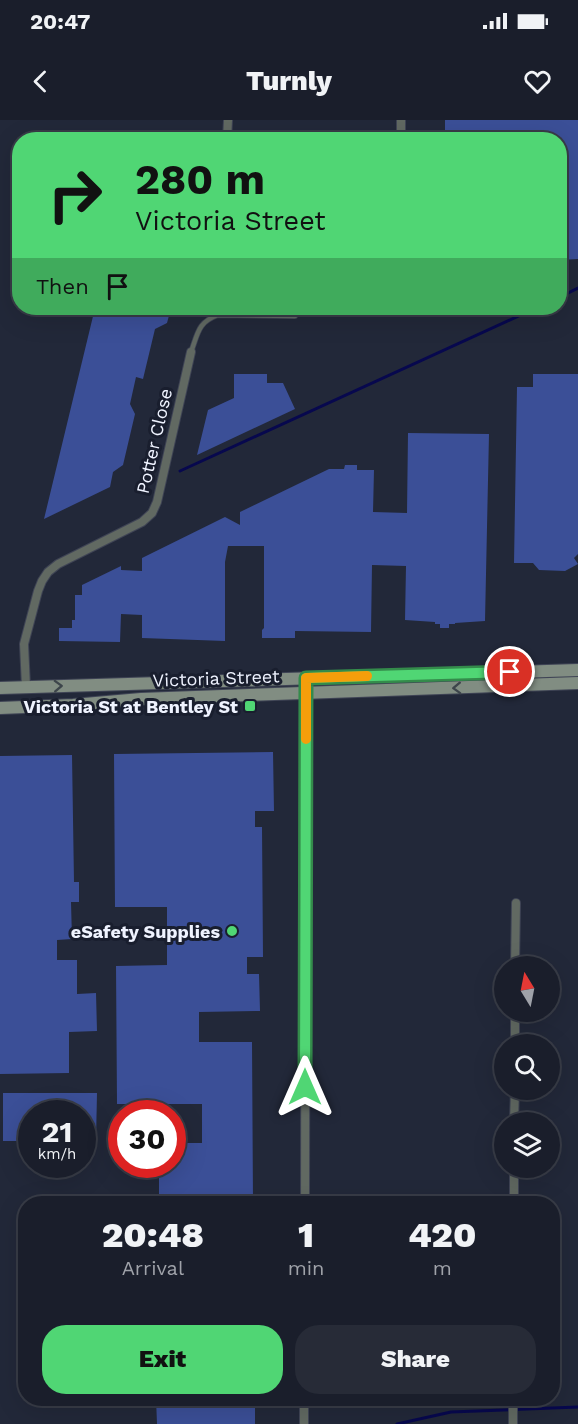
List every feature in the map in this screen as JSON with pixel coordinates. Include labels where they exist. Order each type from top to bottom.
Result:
[{"type":"main road","name":"Victoria Street","points":[[0,688],[578,670]]},
{"type":"main road","name":"Victoria Street","points":[[0,708],[141,699],[578,683]]},
{"type":"street","name":"Potter Close","points":[[26,687],[24,644],[42,581],[48,572],[58,564],[142,522],[152,513],[157,502],[192,352]]},
{"type":"street","points":[[305,1196],[306,678]]},
{"type":"street","points":[[515,956],[516,903]]},
{"type":"street","points":[[514,1178],[514,1196]]},
{"type":"street","points":[[304,1406],[304,1424]]},
{"type":"street","points":[[513,1406],[513,1422]]},
{"type":"lane","points":[[192,352],[199,327],[206,319],[218,315],[295,316]]},
{"type":"building","points":[[445,120],[578,120],[578,259],[567,260],[567,132],[445,132]]},
{"type":"building","points":[[93,315],[169,315],[167,323],[155,329],[143,379],[136,377],[130,404],[135,414],[123,465],[113,472],[110,487],[44,519]]},
{"type":"building","points":[[234,374],[267,374],[267,383],[283,383],[295,409],[197,455],[208,410],[234,398]]},
{"type":"building","points":[[533,374],[578,374],[578,554],[574,558],[578,564],[565,571],[539,570],[533,563],[514,563],[517,387],[533,387]]},
{"type":"building","points":[[408,433],[489,434],[485,621],[455,623],[449,624],[449,628],[440,628],[440,624],[435,624],[435,622],[405,620],[406,566],[372,565],[371,632],[295,631],[295,638],[262,638],[264,546],[228,546],[225,562],[225,641],[142,638],[142,615],[121,614],[120,642],[59,641],[59,628],[72,628],[72,620],[75,620],[75,595],[82,595],[82,585],[121,566],[121,570],[142,571],[142,558],[225,517],[240,525],[240,512],[329,469],[344,469],[345,465],[357,465],[357,470],[374,470],[373,512],[407,513]]},
{"type":"building","points":[[273,752],[274,811],[255,811],[255,827],[262,827],[263,957],[247,957],[247,974],[259,974],[260,1011],[199,1012],[199,1042],[252,1042],[253,1196],[159,1196],[159,1178],[186,1178],[186,1143],[202,1143],[202,1104],[186,1104],[186,1100],[117,1100],[116,966],[167,965],[167,907],[115,907],[114,754]]},
{"type":"building","points":[[72,755],[74,882],[79,882],[79,902],[71,902],[72,939],[57,940],[57,960],[77,960],[77,994],[96,993],[97,1031],[69,1032],[69,1073],[0,1074],[0,756]]},
{"type":"building","points":[[3,1093],[97,1093],[96,1141],[96,1100],[18,1100],[18,1141],[3,1141]]},
{"type":"building","points":[[156,1406],[255,1406],[255,1424],[157,1424]]},
{"type":"waterway","points":[[567,294],[578,288]]},
{"type":"waterway","points":[[180,471],[521,315]]},
{"type":"waterway","points":[[397,1424],[451,1412],[578,1407]]},
{"type":"slow traffic","points":[[306,739],[306,678],[367,676]]},
{"type":"place","name":"Victoria St at Bentley St","points":[[250,706]]},
{"type":"place","name":"eSafety Supplies","points":[[232,931]]},
{"type":"route","points":[[305,1087],[306,678],[510,672]]}]
